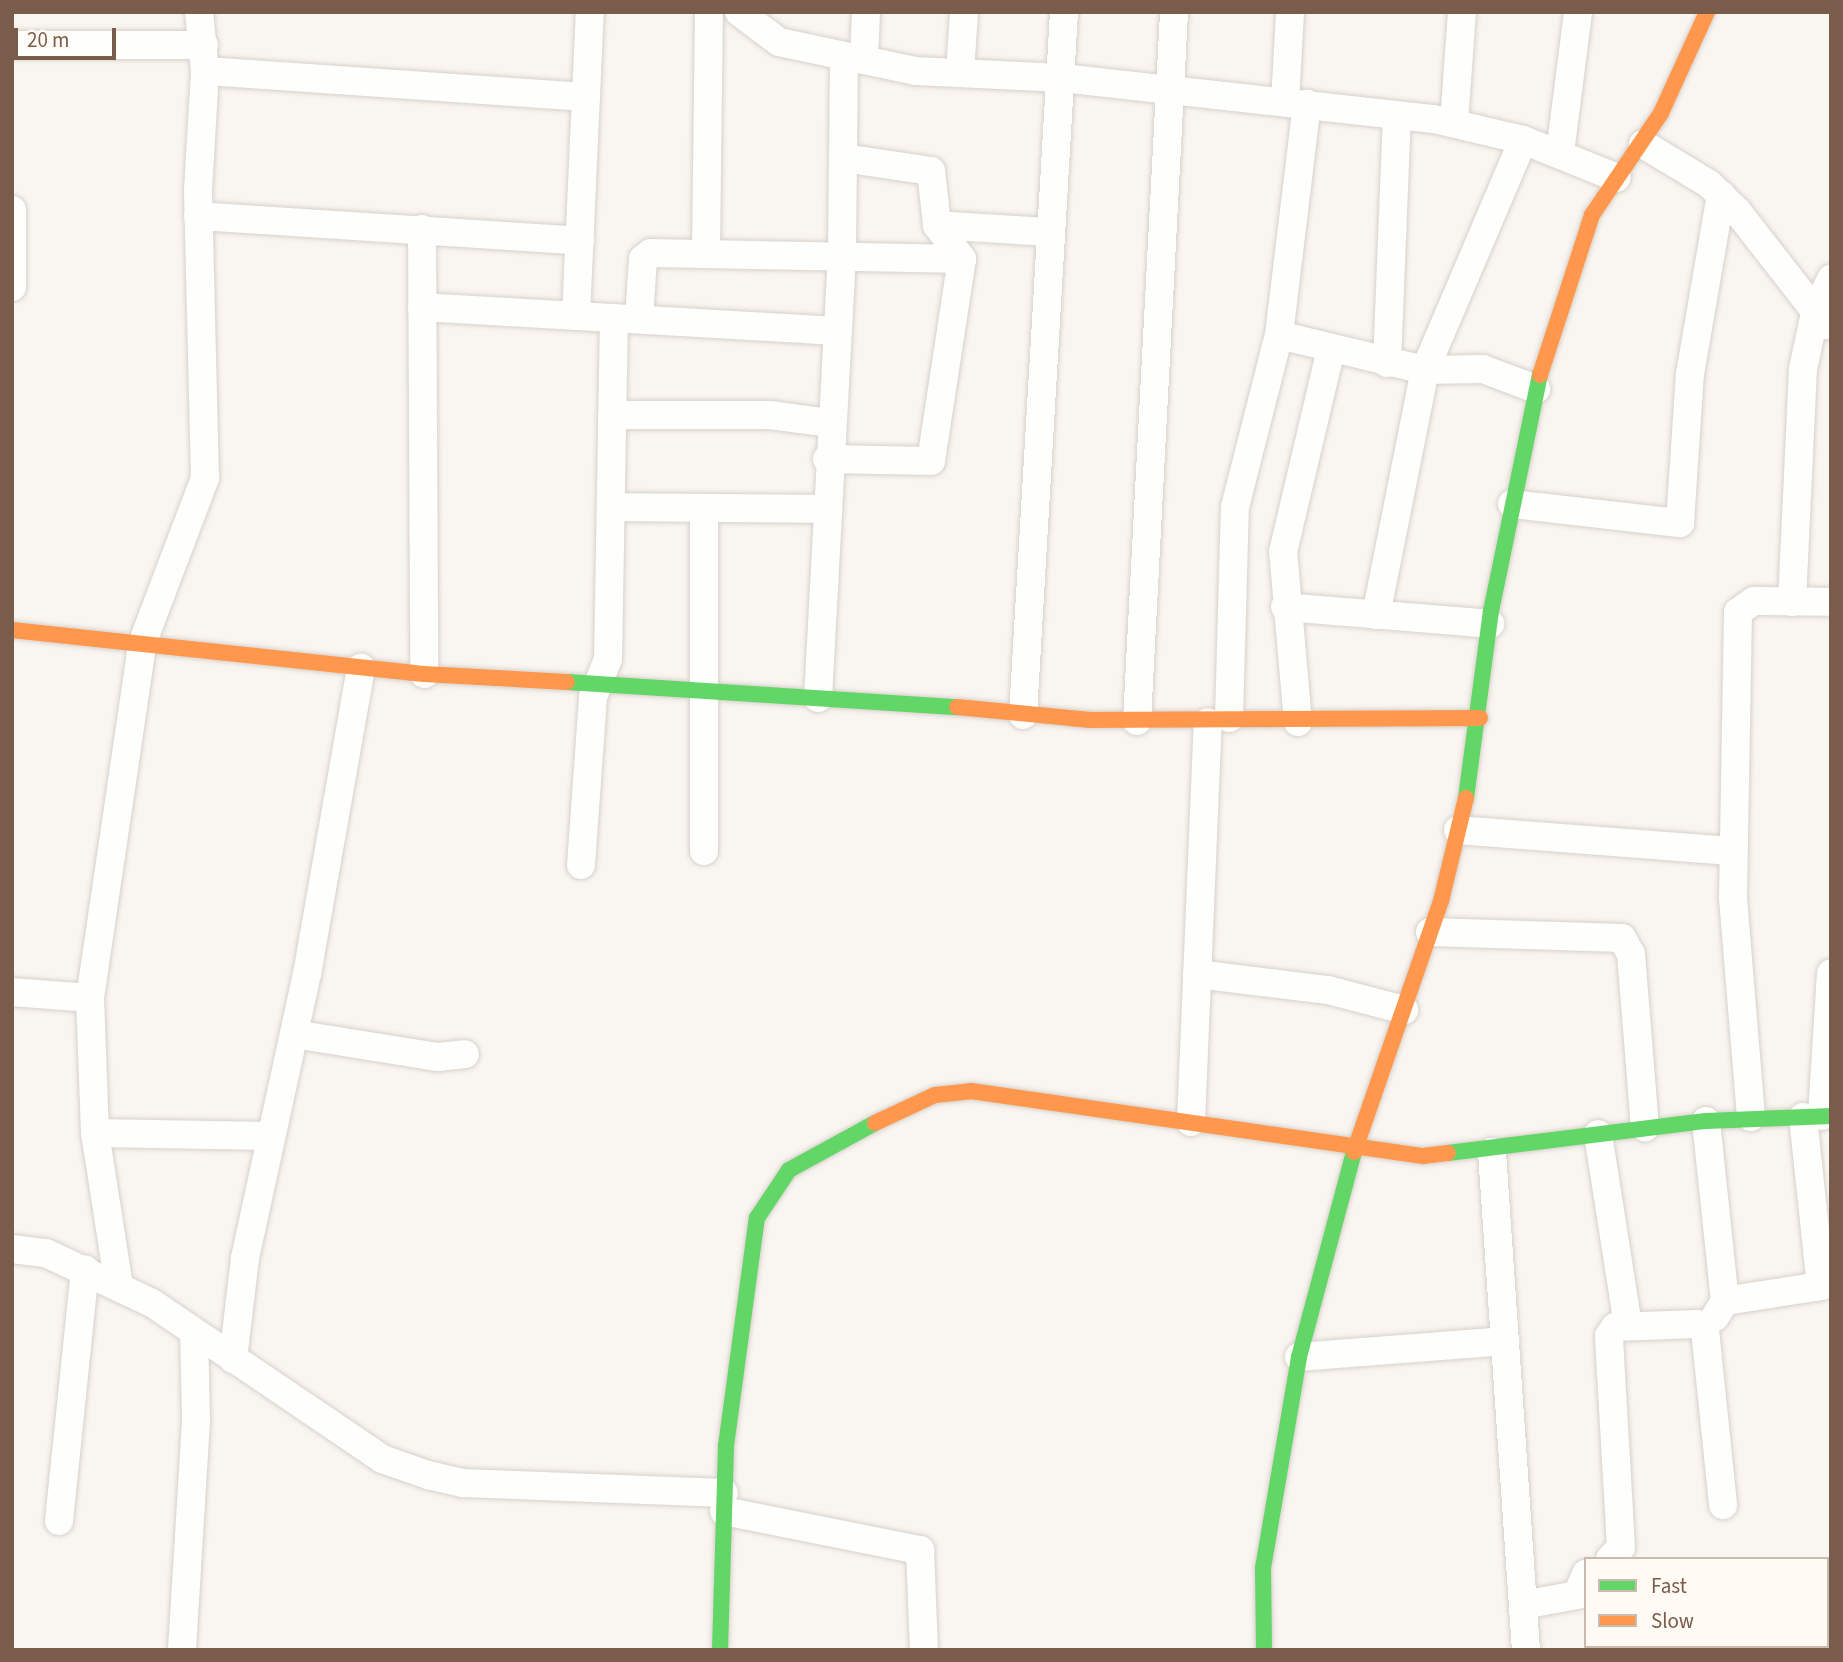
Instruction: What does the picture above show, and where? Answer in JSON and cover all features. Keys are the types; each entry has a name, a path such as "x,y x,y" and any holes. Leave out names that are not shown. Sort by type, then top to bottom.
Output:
{"street":[{"path":"119,1286 95,1133 90,998 142,644 205,478 198,216 205,58 199,12"},
{"path":"576,316 590,12"},
{"path":"706,251 709,12"},
{"path":"818,698 827,459 842,252 843,158 854,58 866,12"},
{"path":"960,73 964,12"},
{"path":"1023,715 1049,232 1062,78 1064,12"},
{"path":"1137,721 1174,12"},
{"path":"1191,1122 1197,974 1235,507 1279,335 1296,103 1290,12"},
{"path":"1454,123 1462,12"},
{"path":"1560,153 1578,12"},
{"path":"1264,1650 1263,1568 1299,1357 1357,1146 1430,932 1458,830 1480,718 1490,624 1536,389 1573,260 1617,178 1643,144 1707,12"},
{"path":"749,16 779,42 854,58 960,73 1062,78 1171,89 1454,123 1523,140 1617,178"},
{"path":"12,44 205,58 586,97"},
{"path":"1387,363 1397,116"},
{"path":"1376,615 1425,370 1523,140"},
{"path":"1643,144 1721,195 1788,272 1823,321"},
{"path":"827,459 931,461 962,259 937,225 931,171 843,158"},
{"path":"1512,504 1680,523 1690,374 1721,195"},
{"path":"12,210 12,287"},
{"path":"198,216 580,241"},
{"path":"937,225 1049,232"},
{"path":"422,229 424,674"},
{"path":"581,865 597,687 608,659 612,415 626,318 646,254 706,251 821,257 842,252 962,259"},
{"path":"1792,602 1796,434 1831,279"},
{"path":"422,307 836,331"},
{"path":"1279,335 1425,370 1483,369 1536,389"},
{"path":"1298,722 1284,607 1283,552 1331,349"},
{"path":"612,415 770,415 830,423"},
{"path":"611,507 825,509"},
{"path":"704,508 704,851"},
{"path":"1751,1117 1733,851 1738,612 1754,601 1831,602"},
{"path":"1284,607 1490,624"},
{"path":"12,630 424,674 705,694 818,698 1023,715 1137,721 1298,722 1480,718"},
{"path":"233,1359 245,1258 294,1034 360,668"},
{"path":"1458,830 1733,851"},
{"path":"1430,932 1622,938 1631,954 1645,1127"},
{"path":"1612,1557 1621,1547 1609,1336 1615,1327 1701,1326 1725,1301 1821,1286 1818,1116 1831,973"},
{"path":"1197,974 1328,990 1404,1010"},
{"path":"12,992 90,998"},
{"path":"294,1034 438,1057 465,1054"},
{"path":"720,1650 724,1502 757,1217 789,1170 935,1095 959,1092 1423,1156 1492,1152 1645,1127 1751,1117 1818,1116"},
{"path":"1706,1121 1725,1301"},
{"path":"95,1133 271,1136"},
{"path":"1598,1133 1628,1326"},
{"path":"1492,1152 1526,1650"},
{"path":"12,1248 46,1253 119,1286 194,1333 382,1460 428,1475 477,1483 724,1502 920,1550 925,1650"},
{"path":"59,1521 85,1269"},
{"path":"1701,1326 1723,1505"},
{"path":"182,1650 196,1419 194,1333"},
{"path":"1299,1357 1506,1341"},
{"path":"1523,1605 1577,1595 1584,1579"}],"traffic: fast":[{"path":"1466,798 1491,611 1540,375"},
{"path":"567,682 957,707"},
{"path":"1448,1153 1706,1121 1831,1116"},
{"path":"720,1650 726,1446 757,1218 789,1170 875,1123"},
{"path":"1264,1650 1263,1568 1299,1357 1354,1152"}],"traffic: slow":[{"path":"1540,375 1592,215 1661,113 1707,12"},
{"path":"12,630 424,674 567,682"},
{"path":"957,707 1090,720 1480,718"},
{"path":"1354,1152 1441,901 1466,798"},
{"path":"875,1123 935,1095 971,1091 1423,1156 1448,1153"}]}
